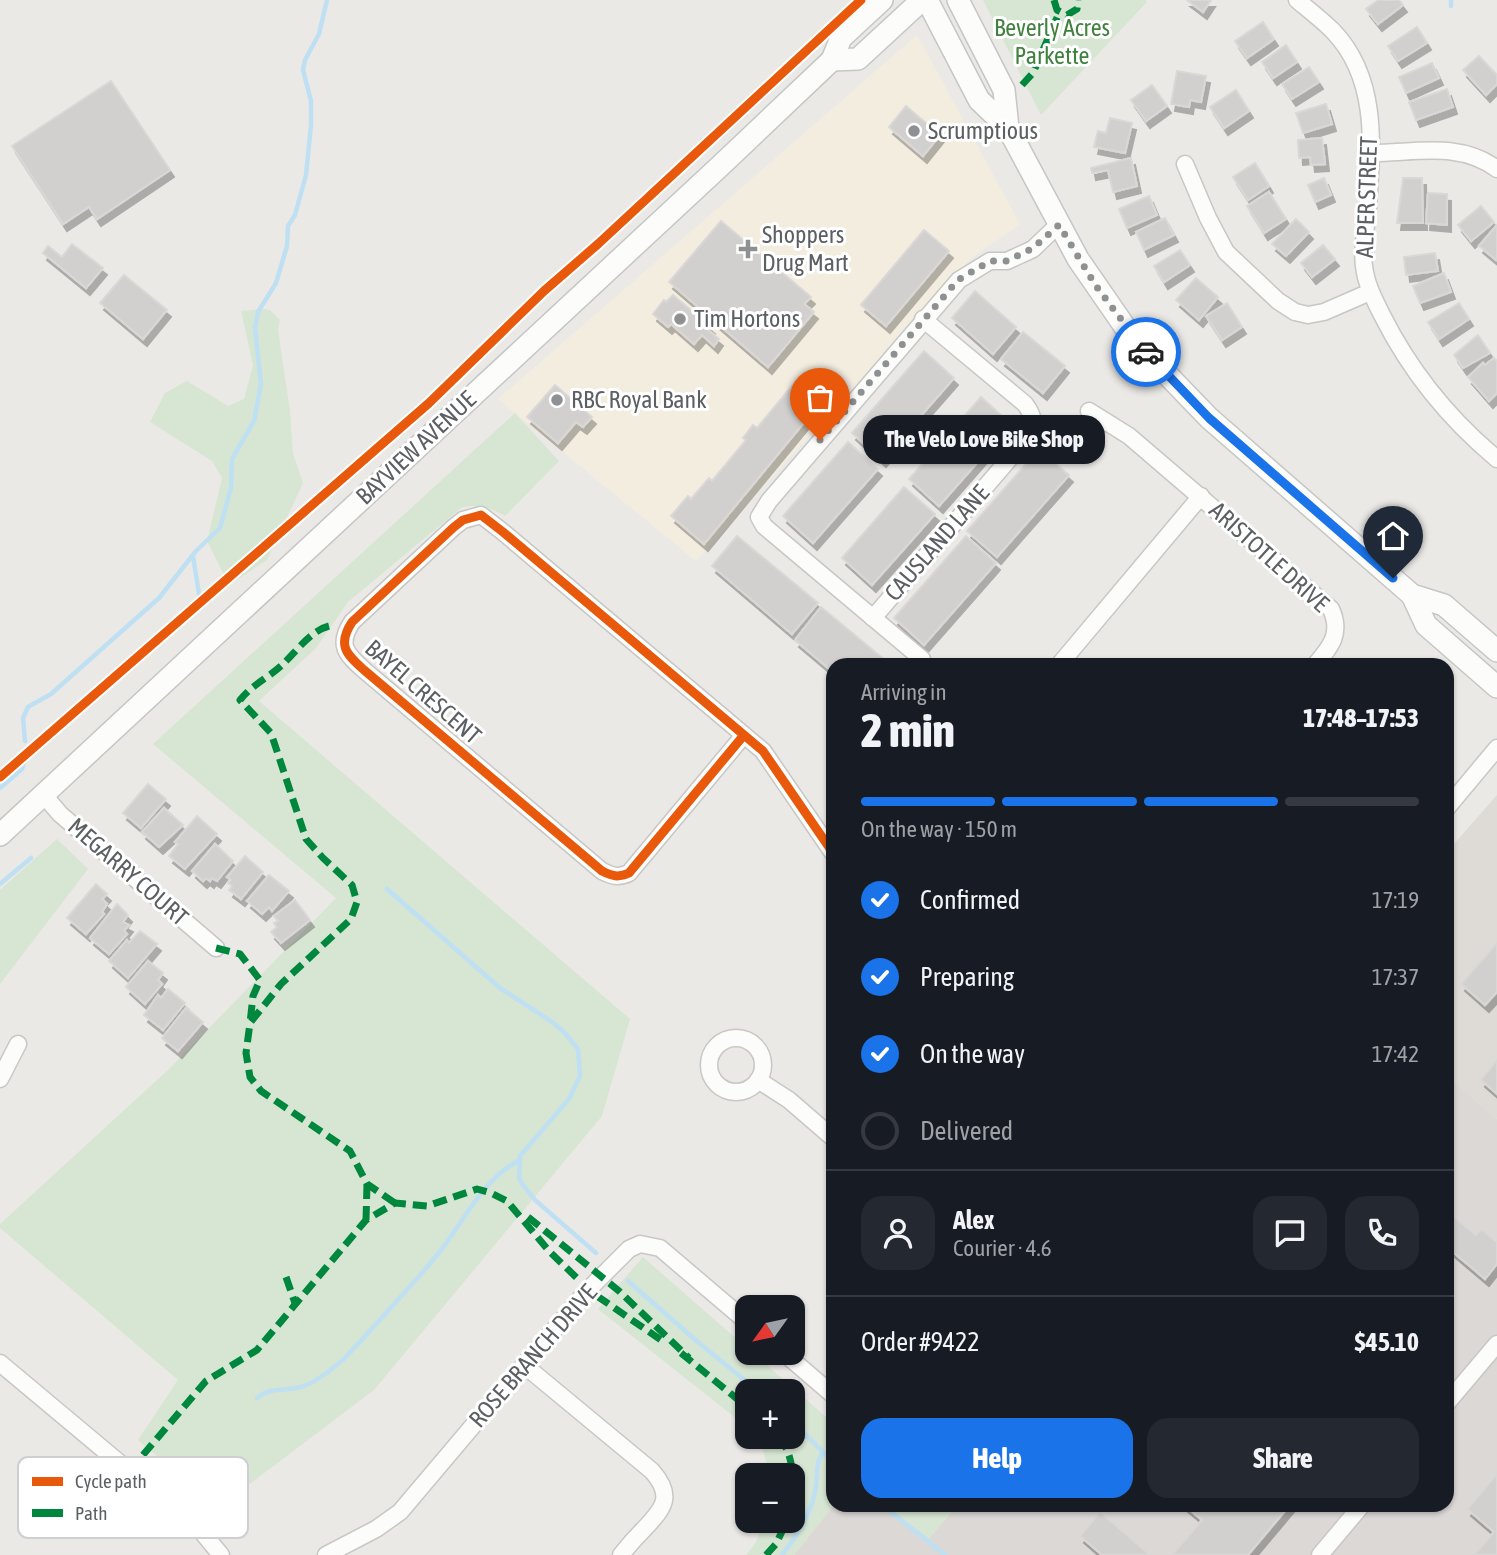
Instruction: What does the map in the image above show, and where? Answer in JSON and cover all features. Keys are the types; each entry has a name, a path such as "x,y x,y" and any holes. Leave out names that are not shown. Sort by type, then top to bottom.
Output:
{"main road":[{"name":"BAYVIEW AVENUE","path":"0,835 832,60 841,38 883,0"},
{"path":"832,60 858,59 922,0"},
{"path":"927,0 979,100 1008,128 1078,259 1125,327 1209,418 1412,595 1444,605 1497,651"},
{"path":"958,0 1004,90 1008,128"},
{"path":"1412,595 1426,625 1497,687"}],"street":[{"name":"ALPER STREET","path":"1297,0 1333,32 1356,65 1367,93 1372,153 1363,264 1370,292 1392,336 1431,394 1471,438 1497,459"},
{"path":"1372,153 1448,150 1483,158 1497,169"},
{"path":"1185,164 1226,252 1278,301 1295,312 1308,314 1324,312 1370,292"},
{"name":"CAUSLAND LANE","path":"921,658 770,532 760,517 769,501 958,280 990,261 1007,261 1033,248 1059,225"},
{"name":"CAUSLAND LANE","path":"873,618 1028,437 1033,427 1034,419 1024,404 923,319"},
{"path":"1089,411 1129,436 1201,496"},
{"name":"ARISTOTLE DRIVE","path":"1065,658 1201,496 1331,609 1335,619 1335,637 1321,658"},
{"name":"BAYEL CRESCENT","path":"481,515 744,735 629,873 612,876 602,871 350,658 344,647 344,634 352,622 454,527 463,520 481,515"},
{"path":"744,735 763,751 826,843"},
{"path":"1454,800 1497,748"},
{"name":"MEGARRY COURT","path":"43,794 60,814 216,948"},
{"path":"0,1079 18,1044"},
{"path":"758,1080 789,1100 826,1132"},
{"name":"ROSE BRANCH DRIVE","path":"326,1555 376,1529 400,1512 622,1254 640,1244 660,1248 735,1312"},
{"path":"1454,1395 1497,1344"},
{"path":"0,1363 112,1457"},
{"path":"524,1365 652,1471 661,1482 665,1492 664,1503 658,1515 621,1555"},
{"path":"798,1365 826,1389"},
{"path":"1320,1555 1356,1512"},
{"path":"207,1538 221,1555"}],"shaded area":[{"path":"917,35 1020,224 970,259 696,561 498,399"},
{"path":"1497,795 1497,1119 1454,1081 1454,844"},
{"path":"1454,1081 1497,1119 1497,1555 794,1555 828,1512 893,1512 929,1538 952,1512 1454,1512"}],"green space":[{"name":"Beverly Acres Parkette","path":"983,0 1145,0 1147,2 1041,115"},
{"path":"270,310 280,320 278,330 290,411 293,454 303,483 267,560 229,585 207,541 222,478 212,461 150,422 165,393 187,381 228,406 244,399 253,365 241,311"},
{"path":"515,413 559,461 505,516 484,507 462,507 348,602 316,648 259,701 630,1019 602,1116 374,1390 248,1485 248,1457 158,1457 138,1440 178,1380 0,1228 0,1224 169,1069 336,898 153,744"},
{"path":"57,839 88,869 0,984 0,890"},
{"path":"643,1257 735,1338 735,1365 767,1365 783,1379 735,1379 735,1417 598,1309"},
{"path":"805,1398 826,1417 826,1512 828,1512 794,1555 746,1555 759,1533 805,1533 805,1463 767,1463 762,1449 805,1449"},
{"path":"893,1512 952,1512 929,1538"}],"building":[{"path":"1187,0 1211,0 1203,12"},
{"path":"1378,0 1399,0 1403,5 1378,24 1366,9"},
{"path":"1263,22 1274,39 1247,58 1235,41"},
{"path":"1417,27 1427,43 1398,61 1388,46"},
{"path":"1286,45 1297,62 1273,78 1262,62"},
{"path":"1479,56 1497,75 1497,84 1486,95 1463,70"},
{"path":"1432,63 1439,78 1406,93 1399,77"},
{"path":"1309,67 1319,82 1292,99 1282,84"},
{"path":"1177,71 1206,76 1201,102 1190,100 1189,107 1171,104"},
{"path":"111,81 170,170 97,219 89,207 63,224 12,146"},
{"path":"1152,85 1167,106 1146,121 1131,100"},
{"path":"1447,89 1453,107 1416,120 1409,102"},
{"path":"1236,90 1249,111 1224,128 1210,107"},
{"path":"1326,104 1332,124 1303,133 1296,113"},
{"name":"Scrumptious","path":"906,106 940,135 923,156 889,127"},
{"path":"1110,118 1132,123 1125,153 1094,147 1098,131 1106,133"},
{"path":"1322,138 1325,164 1311,165 1310,157 1299,158 1298,140"},
{"path":"1131,158 1137,186 1113,192 1108,170 1092,173 1091,168"},
{"path":"1255,163 1269,186 1248,200 1233,177"},
{"path":"1324,178 1331,195 1315,202 1308,185"},
{"path":"1403,178 1422,178 1423,223 1397,223"},
{"path":"1269,192 1286,219 1264,233 1247,206"},
{"path":"1428,193 1447,194 1447,225 1426,223"},
{"path":"1149,196 1157,215 1127,228 1119,209"},
{"path":"1481,206 1494,222 1471,241 1458,225"},
{"path":"1165,218 1174,235 1144,250 1136,232"},
{"path":"1296,219 1309,232 1286,256 1272,244"},
{"path":"721,221 811,297 804,304 814,312 768,367 669,282"},
{"path":"1497,225 1497,258 1496,260 1479,246"},
{"path":"924,230 949,251 886,326 861,305"},
{"path":"72,244 103,268 86,288 43,253 48,246 62,257"},
{"path":"1323,245 1335,259 1312,277 1301,263"},
{"path":"1180,250 1190,265 1164,282 1154,266"},
{"path":"1435,253 1438,271 1406,275 1404,257"},
{"path":"1444,273 1451,292 1420,303 1413,286"},
{"path":"124,275 167,310 143,339 100,303"},
{"path":"1196,278 1218,297 1199,320 1176,300"},
{"path":"975,291 1016,327 993,354 952,318"},
{"name":"Tim Hortons","path":"673,295 711,327 708,330 719,339 714,346 702,335 694,344 671,324 668,327 653,314 664,300 666,302"},
{"path":"1227,303 1242,327 1222,340 1206,316"},
{"path":"1459,303 1469,319 1439,339 1428,322"},
{"path":"1023,332 1065,366 1043,393 1001,359"},
{"path":"1478,335 1490,353 1463,368 1454,355"},
{"path":"924,351 954,378 882,460 852,433"},
{"path":"1494,358 1497,361 1497,393 1489,401 1468,377 1483,363 1485,365"},
{"path":"796,381 821,402 704,544 671,516 688,496 691,499 709,478 712,481 746,440 743,438 753,425 757,428"},
{"name":"RBC Royal Bank","path":"555,385 592,417 583,427 576,422 558,443 527,417"},
{"path":"981,397 1011,424 939,506 909,479"},
{"path":"848,442 878,469 813,543 783,516"},
{"path":"1039,449 1069,475 997,557 967,531"},
{"path":"904,487 935,514 872,585 842,558"},
{"path":"737,536 818,603 792,634 712,566"},
{"path":"966,536 996,563 924,645 894,618"},
{"path":"821,607 883,658 826,658 826,666 795,640"},
{"path":"148,784 166,799 141,828 123,813"},
{"path":"164,808 183,825 159,847 142,832"},
{"path":"197,816 217,834 185,869 169,856 178,844 175,842"},
{"path":"215,844 233,861 217,881 206,878 203,881 192,871"},
{"path":"245,856 263,872 241,899 229,890 232,886 227,877"},
{"path":"269,875 289,891 272,911 269,907 262,914 247,901"},
{"path":"96,884 107,894 102,899 107,904 102,912 104,914 86,934 67,918"},
{"path":"295,900 310,920 281,943 271,932 277,927 274,923 278,921 274,916"},
{"path":"117,904 128,915 123,922 129,925 124,931 127,934 109,954 90,938"},
{"path":"140,931 157,944 128,978 109,961 127,940 129,943"},
{"path":"1497,943 1497,992 1485,1005 1461,984"},
{"path":"148,961 163,973 158,980 162,984 145,1004 126,987"},
{"path":"168,989 185,1003 163,1030 144,1015 158,995 161,998"},
{"path":"186,1008 203,1022 178,1051 162,1038"},
{"path":"1497,1060 1497,1094 1481,1080"},
{"path":"1454,1217 1476,1235 1481,1229 1497,1242 1497,1264 1485,1279 1454,1253"},
{"path":"1497,1474 1497,1555 1474,1555 1494,1532 1467,1509"},
{"path":"1100,1512 1150,1555 1102,1555 1080,1536"},
{"path":"1192,1512 1284,1512 1248,1555 1172,1555 1202,1520"}],"waterway":[{"path":"25,741 23,718 28,707 51,694 159,598 196,551 220,528 231,488 232,459 254,421 261,384 255,328 258,312 276,283 287,246 288,226 295,215 306,175 311,101 303,70 305,60 319,34 327,0"},
{"path":"1451,0 1451,6"},
{"path":"193,556 199,594"},
{"path":"0,788 22,769 26,756"},
{"path":"0,884 31,858"},
{"path":"387,889 500,988 564,1032 578,1049 580,1076 569,1099 520,1156 519,1178 535,1200 596,1253"},
{"path":"257,1398 272,1391 307,1385 345,1358 438,1254 483,1191 505,1169 518,1161"},
{"path":"628,1281 743,1379"},
{"path":"805,1434 826,1455"},
{"path":"782,1555 798,1533 813,1500 821,1450"},
{"path":"891,1512 945,1555"}],"marked path":[{"path":"1054,0 1057,10 1067,15 1077,9 1078,0"},
{"path":"1022,85 1033,73 1059,13"},
{"path":"329,626 309,637 282,665 240,700 271,733 306,839 352,885 357,902 351,919 281,984 250,1023 246,1053 250,1077 261,1091 350,1151 367,1184 395,1203"},
{"path":"216,948 240,954 260,980 253,996 250,1023"},
{"path":"366,1220 367,1184"},
{"path":"143,1455 206,1381 257,1350 366,1220 395,1203 427,1206 477,1189 491,1193 507,1201 549,1251 581,1282"},
{"path":"528,1217 619,1291 689,1358"},
{"path":"286,1277 296,1306"},
{"path":"597,1296 661,1340"},
{"path":"681,1353 735,1397"},
{"path":"786,1449 791,1463"},
{"path":"766,1555 781,1533"}],"cycle path":[{"path":"0,777 429,403 544,291 861,0"},
{"path":"744,735 629,873 622,876 612,875 602,871 364,670 348,654 345,637 352,622 454,527 463,520 481,515 503,532 763,751 826,843"}],"way so far":[{"path":"820,440 958,280 990,261 1007,261 1033,248 1059,225 1096,286 1146,352"}],"place":[{"name":"Scrumptious","path":"914,131"},
{"name":"Shoppers Drug Mart","path":"748,249"},
{"name":"Tim Hortons","path":"680,319"},
{"name":"RBC Royal Bank","path":"557,400"},
{"name":"The Velo Love Bike Shop","path":"820,440"}],"route":[{"path":"1146,352 1209,418 1393,578"}]}
